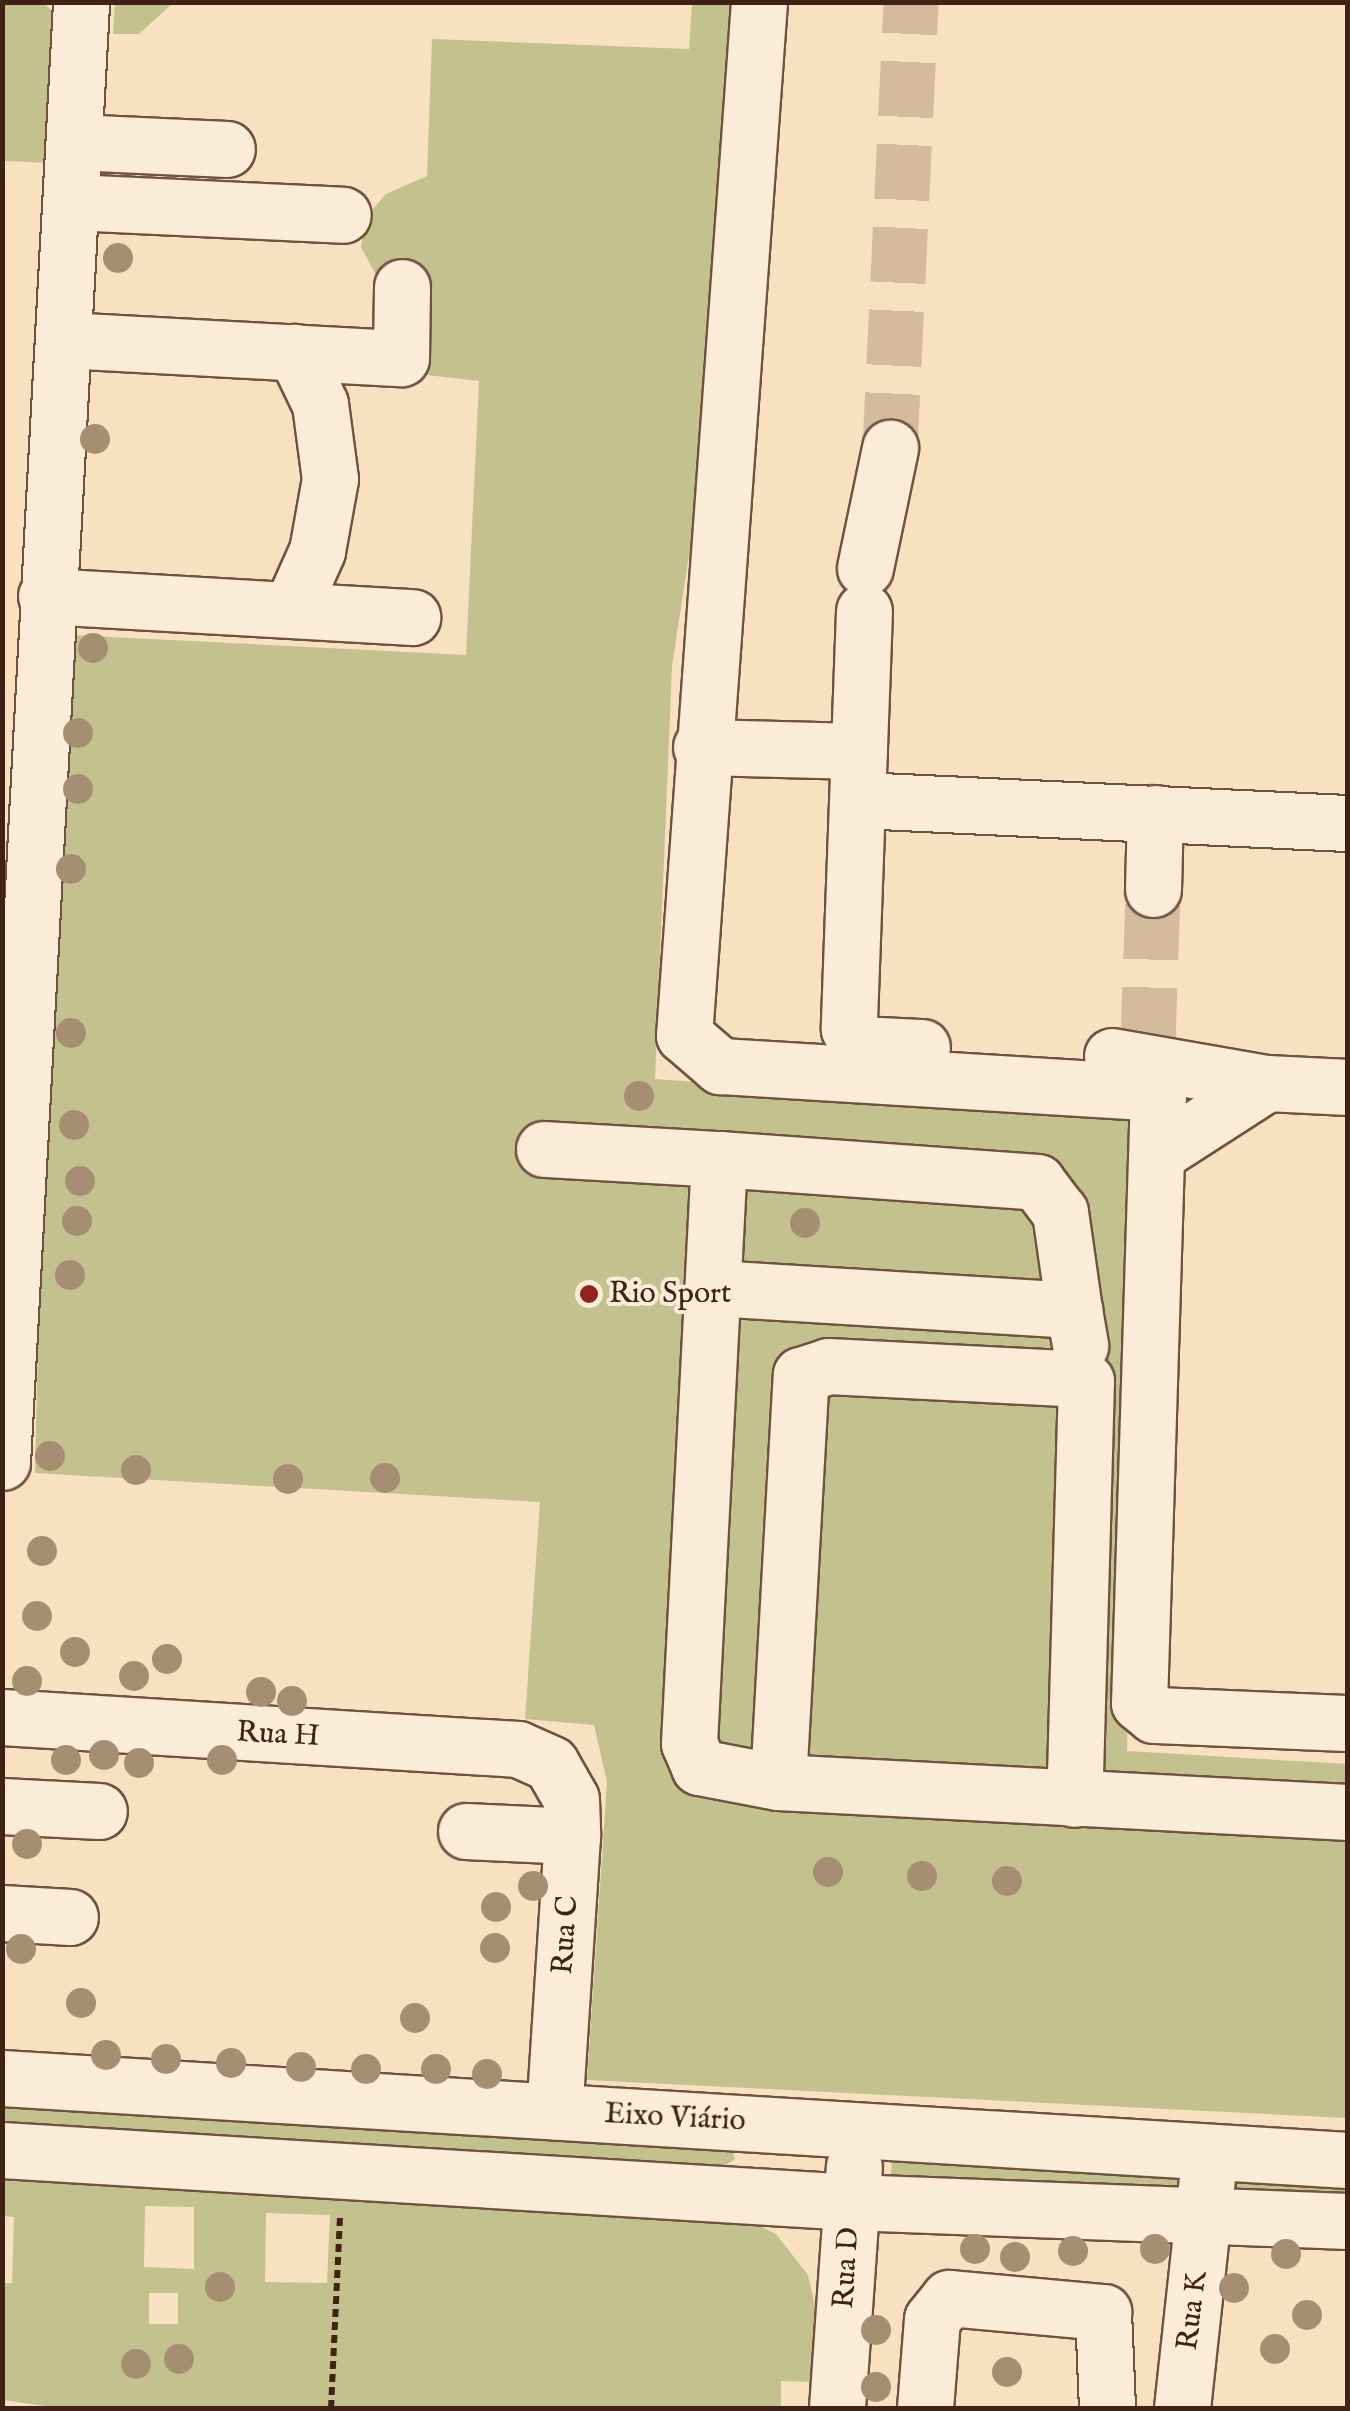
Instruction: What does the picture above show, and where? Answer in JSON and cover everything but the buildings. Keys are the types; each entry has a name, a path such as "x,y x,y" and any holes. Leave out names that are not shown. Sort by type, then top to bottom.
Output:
{"street":[{"path":"2,1462 27,1076 46,596 81,2"},
{"path":"758,2 682,1019 702,1060 1153,1088 1162,1100 1139,1703 1154,1715 1348,1723"},
{"path":"74,142 228,149"},
{"path":"72,202 342,215"},
{"path":"64,340 401,358 402,287"},
{"path":"290,609 317,551 330,478 320,404 294,352"},
{"path":"890,448 864,590 853,1040 1148,1050 1267,1083 1348,1087"},
{"path":"46,596 412,617"},
{"path":"701,746 859,775 1156,814 1348,823"},
{"path":"1153,890 1156,814"},
{"path":"1160,1152 1267,1083"},
{"path":"544,1149 1037,1182 1060,1212 1086,1381 1074,1798"},
{"path":"719,1159 689,1743 699,1766 719,1776 778,1782 1348,1812"},
{"path":"713,1288 1074,1310"},
{"path":"778,1782 801,1375 828,1366 1086,1381"},
{"name":"Rua H","path":"2,1716 518,1749 550,1764"},
{"name":"Rua C","path":"550,1764 571,1798 572,1836 554,2111"},
{"path":"2,1806 99,1812"},
{"path":"466,1830 572,1836"},
{"path":"2,1913 70,1917"},
{"name":"Eixo Viário","path":"2,2078 1348,2160"},
{"path":"758,2196 763,2123"},
{"name":"Rua D","path":"838,2408 856,2128"},
{"path":"2,2150 851,2202 1348,2222"},
{"name":"Rua K","path":"1182,2408 1209,2153"},
{"path":"925,2408 932,2319 949,2298 1104,2312 1107,2408"}],"path":[{"path":"331,2408 342,2170"}],"shaded area":[{"path":"115,2 173,3 139,34 113,34"},
{"path":"3,3 44,3 55,14 54,163 3,161"},
{"name":"Rio Sport","path":"692,3 734,3 706,555 689,555 672,666 655,1079 1142,1114 1127,1751 1347,1764 1347,2118 587,2080 607,1782 594,1725 525,1719 540,1502 35,1473 44,1078 71,635 466,655 479,381 427,375 429,282 376,275 361,247 366,217 386,194 427,176 432,39 689,49"},
{"path":"2,2105 731,2145 735,2159 723,2167 3,2129"},
{"path":"892,2157 1178,2169 1184,2191 891,2176"},
{"path":"2,2175 743,2218 776,2234 808,2275 816,2310 813,2382 781,2381 781,2408 59,2408 3,2400 3,2283 12,2283 14,2217 3,2216","holes":["145,2206 194,2207 194,2269 144,2267","266,2213 330,2215 327,2283 265,2282","149,2293 178,2293 178,2324 149,2324"]},
{"path":"1347,2178 1347,2202 1232,2193 1228,2180"}],"tunnel":[{"path":"890,448 911,2"},
{"path":"1148,1042 1153,889"}],"place":[{"name":"Rio Sport","path":"589,1294"}]}
